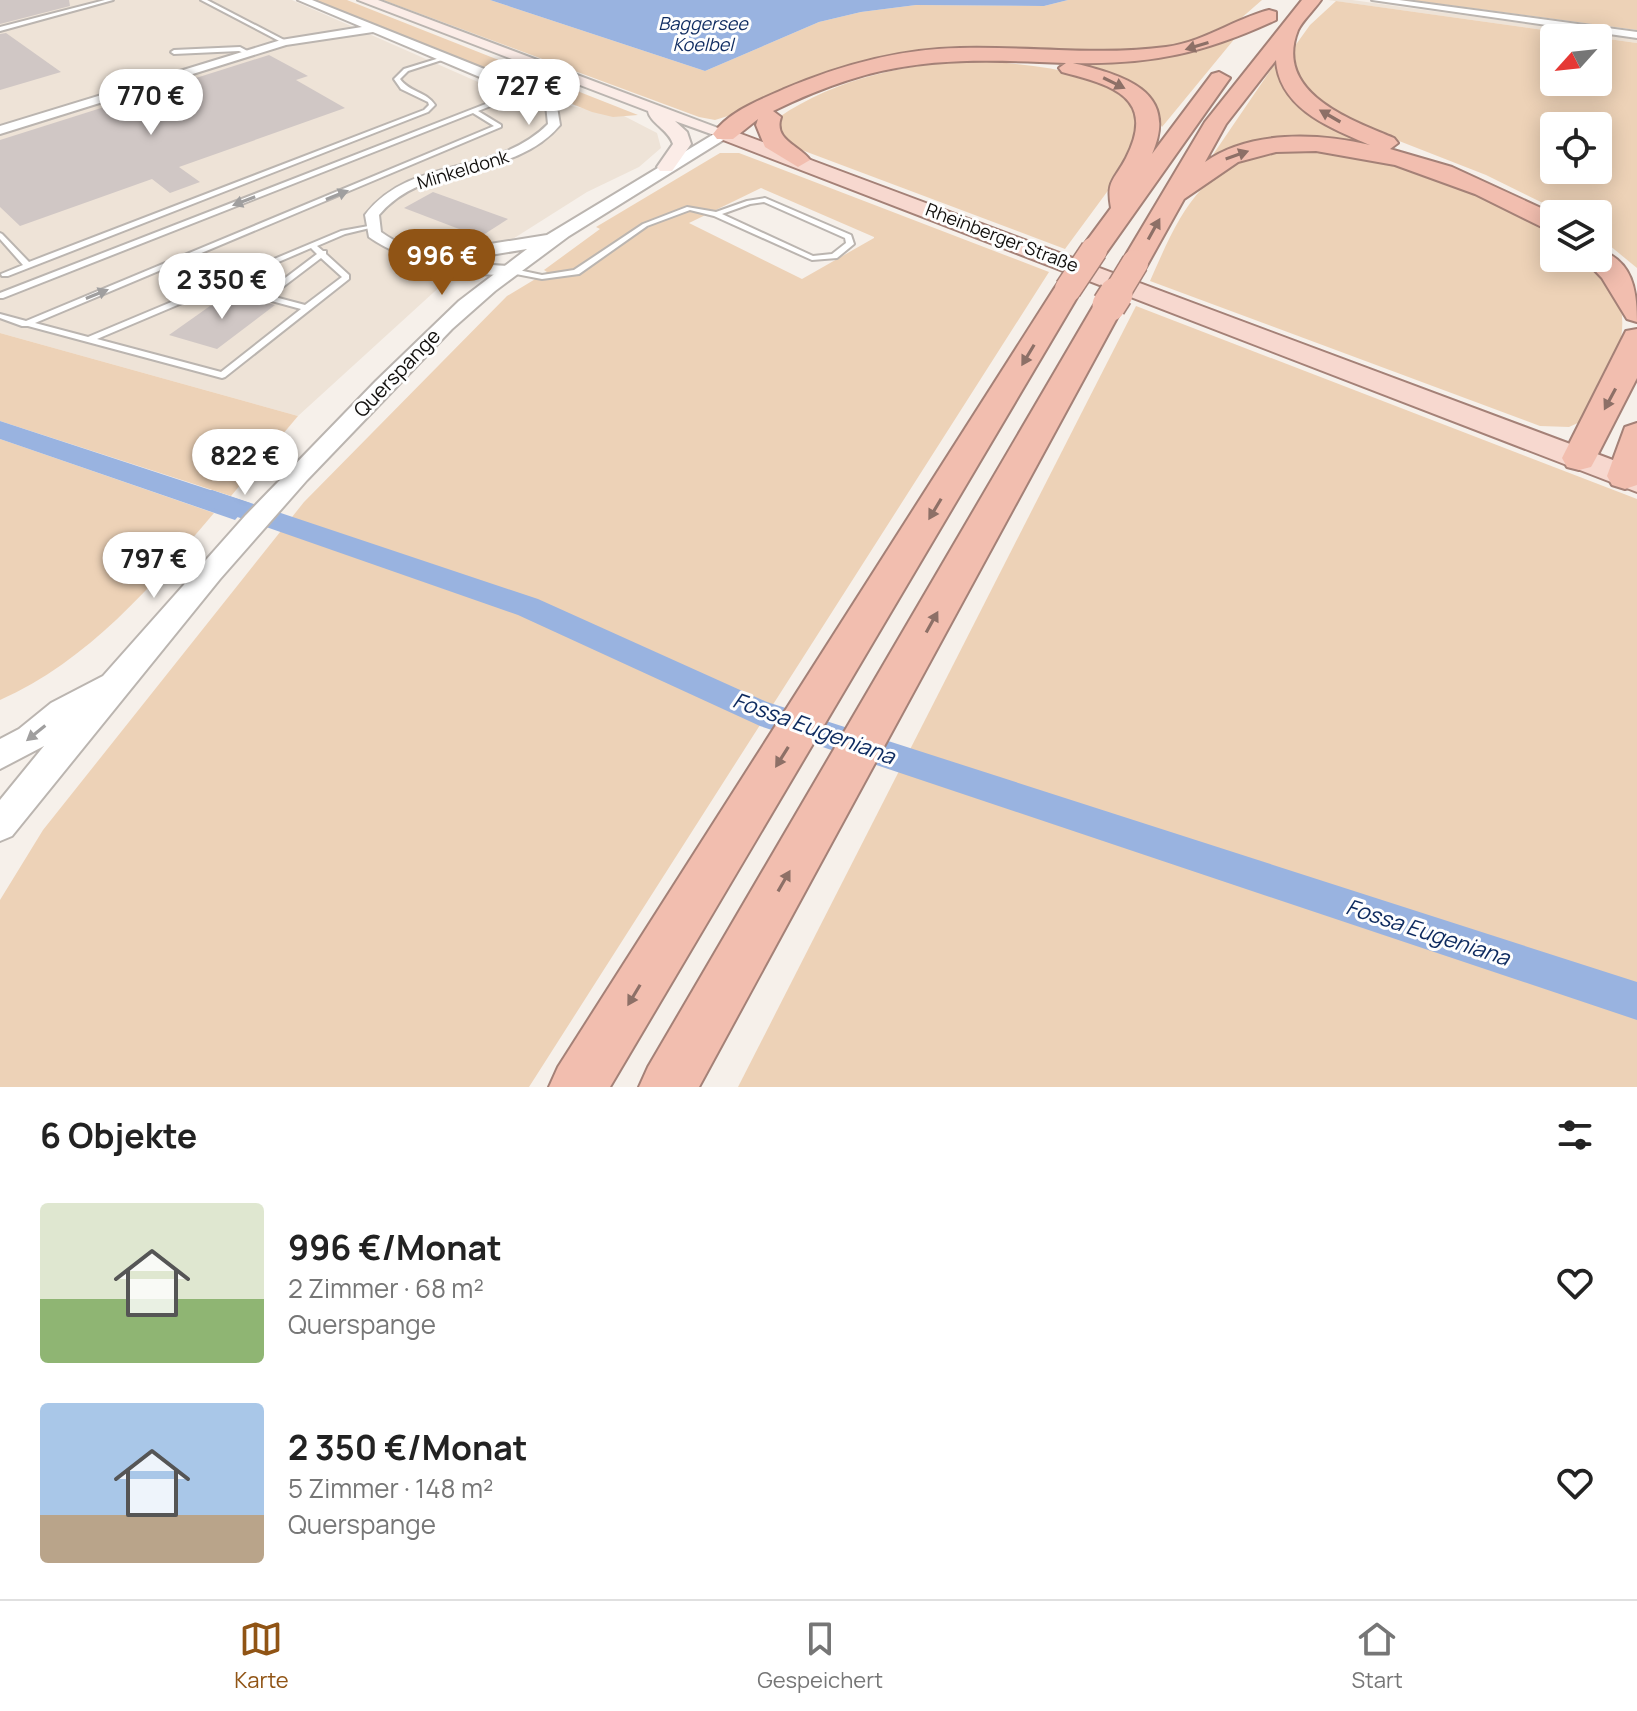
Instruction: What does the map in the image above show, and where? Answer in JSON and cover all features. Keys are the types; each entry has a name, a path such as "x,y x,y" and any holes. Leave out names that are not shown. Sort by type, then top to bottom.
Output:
{"highway":[{"path":"725,134 736,123 767,105 855,68 953,54 1115,57 1169,53 1221,38 1312,1"},
{"path":"578,1087 839,667 1068,289 1235,57 1281,14"},
{"path":"668,1087 1109,305 1281,14"},
{"path":"1281,14 1286,67 1292,84 1314,106 1368,135 1499,185 1540,207"},
{"path":"725,134 865,74 914,62 1001,59 1074,69 1124,88 1149,111 1152,129 1143,156 1120,186 1124,208"},
{"path":"770,117 768,134 798,160"},
{"path":"1173,195 1190,188 1218,162 1240,153 1316,146 1390,156 1427,166 1501,195 1540,217"},
{"path":"1612,257 1637,281"},
{"path":"1612,272 1637,313"},
{"path":"1579,458 1625,370 1637,338"},
{"path":"1631,478 1637,435"}],"main road":[{"name":"Rheinberger Straße","path":"365,0 798,160 1631,478"},
{"path":"645,105 678,132 682,144 666,167"}],"street":[{"name":"Minkeldonk","path":"303,0 527,90 552,103 555,112 554,125 539,141 516,154 391,194 376,208 372,226"},
{"path":"1377,0 1637,35"},
{"path":"0,130 285,42 372,29"},
{"name":"Querspange","path":"0,823 118,681 299,474 443,325 509,270 614,197 725,134"},
{"path":"372,226 382,241 401,249 482,270 509,270"},
{"path":"472,252 554,239"},
{"path":"401,249 472,252 496,257 509,270"},
{"path":"0,755 30,739 62,712 118,681"}],"lane":[{"path":"0,29 111,0"},
{"path":"203,0 285,42"},
{"path":"174,52 240,49 248,53"},
{"path":"5,274 426,111 432,105 430,101 403,88 397,79 406,70 445,58"},
{"path":"0,296 527,90"},
{"path":"25,324 499,126 473,111"},
{"path":"509,270 557,277 576,272 645,225 689,208 716,214 812,258 834,256 850,244 848,237 765,200 749,202 716,214"},
{"path":"90,339 343,232 372,226"},
{"path":"0,235 27,265"},
{"path":"0,316 222,375 346,277 312,245"},
{"path":"265,297 323,253"},
{"path":"219,284 307,308"}],"shaded area":[{"path":"0,0 292,0 503,93 624,116 657,133 661,148 639,167 587,192 445,282 298,416 0,333"},
{"path":"314,0 347,0 638,115 613,117 592,112"},
{"path":"383,0 490,0 705,71 819,22 861,12 916,5 1044,6 1068,0 1262,0 1231,27 1194,43 1146,52 938,51 715,120 699,117"},
{"path":"1328,0 1352,0 1540,26 1540,30"},
{"path":"1410,0 1637,0 1637,30 1612,27 1612,24 1592,24"},
{"path":"1336,1 1540,29 1540,96 1612,96 1612,40 1637,43 1637,268 1612,247 1612,200 1540,202 1486,175 1348,121 1311,94 1295,76 1292,50 1310,25"},
{"path":"1612,36 1637,39 1637,43 1612,40"},
{"path":"1236,37 1162,127 1154,112 1073,67 1040,61 1180,53"},
{"path":"995,62 1055,69 1092,80 1109,88 1140,114 1132,158 1065,249 783,143 778,118 802,103 854,81 939,64"},
{"path":"1274,65 1282,80 1367,139 1416,158 1327,144 1210,159"},
{"path":"1283,151 1355,154 1449,179 1540,226 1540,272 1600,272 1618,297 1622,330 1607,379 1580,422 1569,427 1540,426 1150,281 1172,233 1197,194 1213,178 1255,156"},
{"path":"720,153 739,153 1049,272 529,1087 0,1087 0,900 43,830 304,502 507,296 547,272 544,270 600,229 596,227","holes":["761,188 874,237 802,279 689,223"]},
{"path":"1136,306 1637,499 1637,1087 738,1087"},
{"path":"0,333 298,416 231,496 0,421"},
{"path":"0,439 214,513 143,594 90,643 32,684 0,700"}],"water":[{"name":"Baggersee Koelbel","path":"490,0 1068,0 1044,6 916,5 861,12 819,22 705,71"},
{"path":"0,421 250,503 235,520 0,439"}],"building":[{"path":"0,0 69,0 70,6 0,24"},
{"path":"6,33 61,72 0,90 0,34"},
{"path":"269,55 308,76 296,80 345,108 179,167 200,182 170,193 152,179 20,226 0,207 0,140"},
{"path":"433,192 508,219 480,237 404,208"},
{"path":"264,273 281,277 263,291 245,286"},
{"path":"234,294 275,305 217,349 169,335 210,306 219,305"}],"waterway":[{"name":"Fossa Eugeniana","path":"212,499 528,607 760,713 1637,1001"}]}
